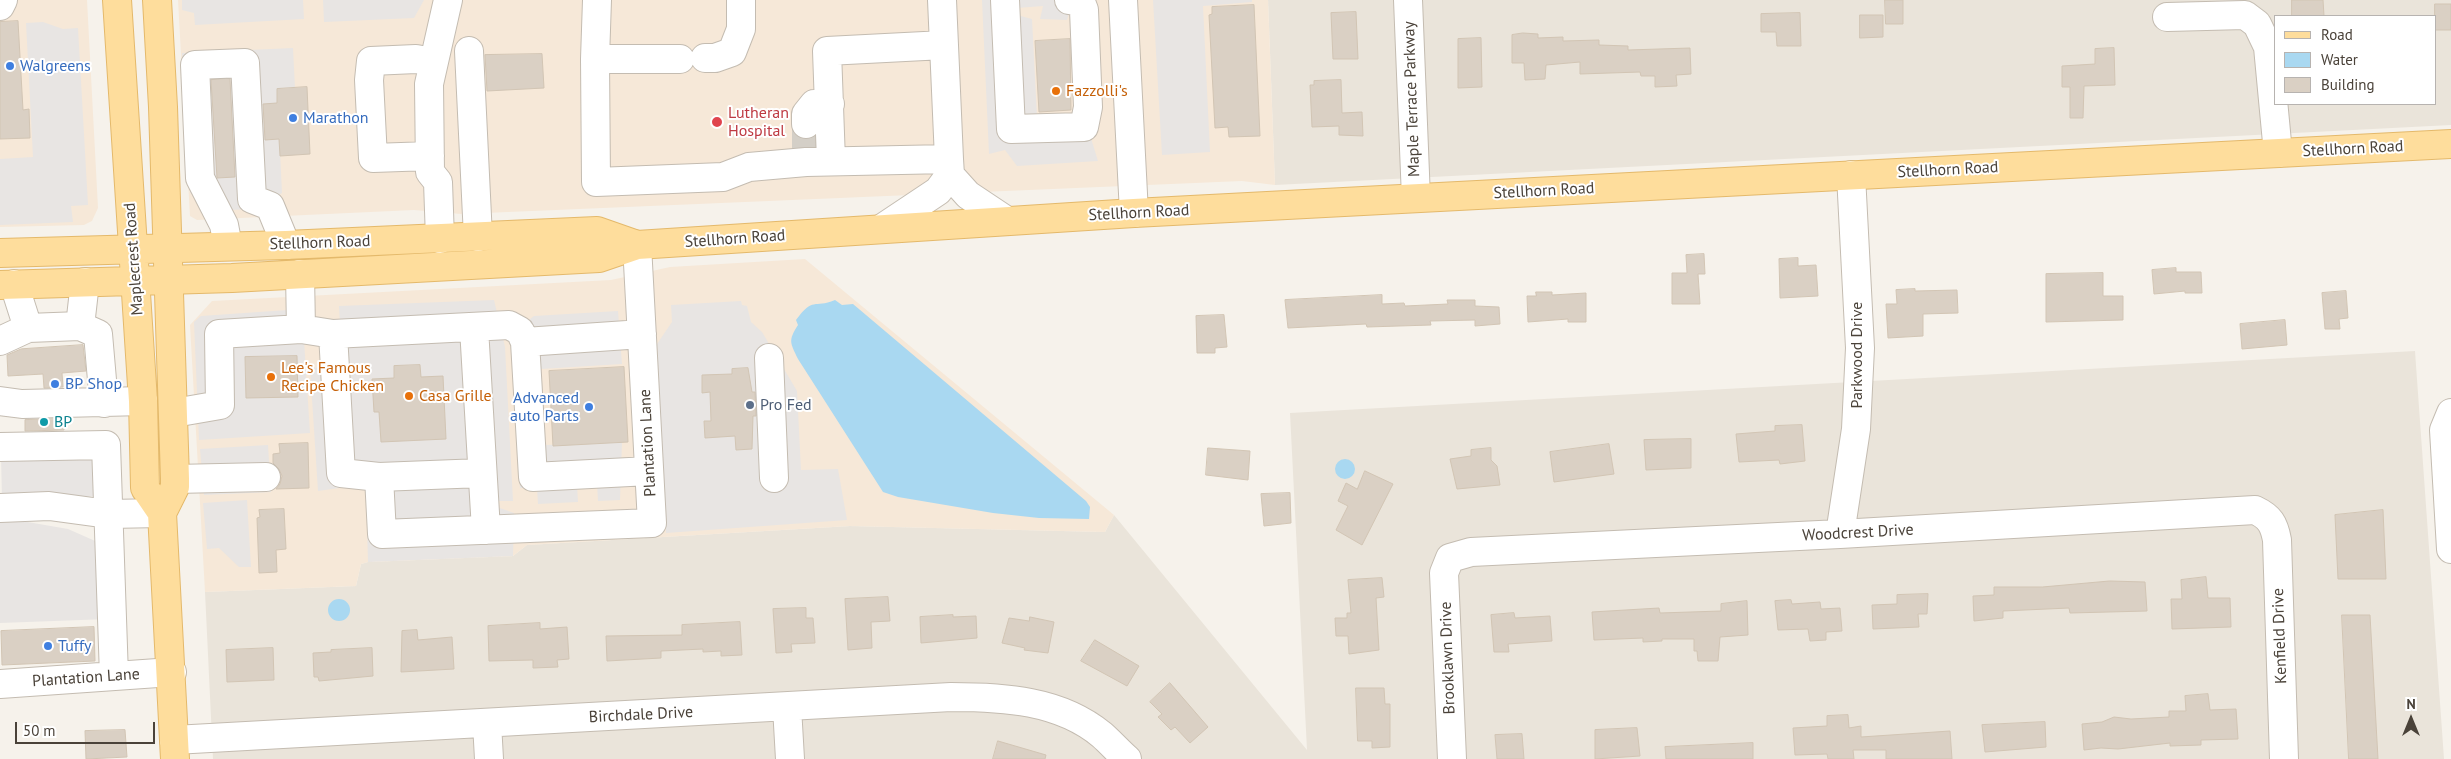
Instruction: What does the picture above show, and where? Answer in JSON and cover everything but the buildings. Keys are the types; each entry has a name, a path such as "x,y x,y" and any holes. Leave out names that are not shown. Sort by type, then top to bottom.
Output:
{"main road":[{"name":"Maplecrest Road","path":"117,0 143,401 145,488 162,513"},
{"name":"Maplecrest Road","path":"157,0 163,107 166,248 174,413 175,486 162,513 172,672 174,749"},
{"name":"Stellhorn Road","path":"7,284 300,274 599,258 637,245 1134,213 2451,144"},
{"name":"Stellhorn Road","path":"0,253 286,245 597,231 637,245"}],"street":[{"path":"0,6 3,0"},
{"path":"433,239 438,182 430,164 429,84 448,0"},
{"path":"597,0 595,59 596,182 723,177 749,167 812,149 949,167 968,195 1007,221"},
{"path":"595,59 715,58 732,52 741,30 741,0"},
{"path":"881,229 938,191 949,167 942,0"},
{"path":"1005,0 1011,129 1084,126 1088,107 1084,10 1081,2 1069,0"},
{"path":"1123,0 1134,213"},
{"name":"Maple Terrace Parkway","path":"1408,0 1416,198"},
{"path":"2167,17 2245,16 2257,24 2268,48 2278,153"},
{"path":"812,149 830,104 827,51 944,45"},
{"path":"469,51 478,237"},
{"path":"430,164 373,158 369,80 371,61 416,59 433,62"},
{"path":"228,246 224,224 200,178 196,65 245,63 252,199"},
{"path":"812,149 806,114 814,104 830,104"},
{"path":"163,107 198,107"},
{"name":"Parkwood Drive","path":"1840,534 1856,429 1860,348 1851,175"},
{"path":"165,179 200,178"},
{"path":"213,201 252,199 270,206 286,245"},
{"name":"Plantation Lane","path":"486,530 652,523 637,245"},
{"path":"300,274 301,329"},
{"path":"80,326 85,282"},
{"path":"7,284 28,328"},
{"path":"174,413 220,405 219,334 301,329 333,334 509,325 520,331 525,342 533,477 649,471"},
{"path":"0,341 28,328 80,326 98,334 104,403"},
{"path":"379,477 382,534 486,530 474,328"},
{"path":"333,334 341,474 379,477 482,473"},
{"path":"525,342 642,334"},
{"path":"769,358 774,478"},
{"path":"0,401 22,404 143,401"},
{"path":"2451,413 2444,430 2451,548"},
{"path":"0,447 106,446 114,676"},
{"path":"175,479 266,477"},
{"path":"0,508 49,506 108,514 162,513"},
{"name":"Woodcrest Drive","path":"1450,558 1471,552 1492,550 1840,534 2255,510 2267,516"},
{"name":"Kenfield Drive","path":"2267,516 2274,526 2277,540 2284,759"},
{"name":"Brooklawn Drive","path":"1450,558 1444,573 1452,759"},
{"name":"Plantation Lane","path":"0,684 172,672"},
{"name":"Birchdale Drive","path":"174,749 487,723 951,697 990,697 1032,703 1068,714 1101,734 1127,759"},
{"path":"787,707 790,759"},
{"path":"487,723 489,759"}],"shaded area":[{"path":"0,0 87,0 98,208 92,221 84,225 0,227"},
{"path":"178,0 1268,0 1275,185 1242,181 461,214 414,210 197,220 190,216"},
{"path":"182,0 303,0 304,19 195,25 194,13 182,10"},
{"path":"323,0 424,0 414,18 324,22"},
{"path":"982,0 1073,0 1067,20 1040,19 1043,6 1017,8 1017,15 1032,19 1037,117 1090,135 1098,161 1017,166 1005,150 989,154"},
{"path":"1153,0 1252,0 1252,2 1203,6 1210,152 1162,155"},
{"path":"1268,0 2451,0 2451,125 1275,185"},
{"path":"43,22 63,29 78,28 88,205 71,206 73,222 0,225 0,159 33,157 26,23"},
{"path":"293,48 295,88 277,89 282,193 255,209 203,211 190,192 182,53"},
{"path":"805,259 1114,515 1105,532 850,526 527,545 513,556 368,562 361,564 356,586 205,592 190,325 212,301 611,280 670,267"},
{"path":"494,300 505,347 513,501 496,501 497,507 514,513 513,556 368,562 366,492 360,485 318,491 310,368 328,367 340,324 339,306"},
{"path":"741,301 742,305 747,306 751,322 762,332 797,391 801,470 838,469 847,520 666,533 657,344 672,322 671,305"},
{"path":"302,309 310,433 199,440 194,322 201,316"},
{"path":"618,311 622,364 541,369 545,445 622,442 620,500 598,501 597,484 577,485 578,502 538,504 537,488 520,488 512,333 534,316"},
{"path":"2415,351 2444,759 213,759 205,592 356,586 361,564 368,562 513,556 527,545 850,526 1105,532 1114,515 1307,750 1290,413"},
{"path":"268,445 271,492 204,495 200,449"},
{"path":"98,453 99,496 2,499 1,456"},
{"path":"247,500 251,567 239,567 219,548 207,549 203,503"},
{"path":"16,520 68,529 102,544 108,619 0,623 0,521"}],"water":[{"path":"835,300 842,305 853,304 1086,501 1090,507 1089,519 1039,518 993,513 898,497 883,492 798,359 791,342 791,338 798,325 796,320 810,305"},
{"path":"1345,459 1352,462 1355,469 1352,476 1345,479 1338,476 1335,469 1338,462"},
{"path":"335,599 343,599 350,606 350,614 343,621 335,621 328,614 328,606"}],"tunnel":[{"path":"806,124 806,149"}],"place":[{"name":"Walgreens","path":"10,66"},
{"name":"Fazzolli's","path":"1056,91"},
{"name":"Marathon","path":"293,118"},
{"name":"Lutheran Hospital","path":"717,122"},
{"name":"Lee's Famous Recipe Chicken","path":"271,377"},
{"name":"BP Shop","path":"55,384"},
{"name":"Casa Grille","path":"409,396"},
{"name":"Pro Fed","path":"750,405"},
{"name":"Advanced auto Parts","path":"589,407"},
{"name":"BP","path":"44,422"},
{"name":"Tuffy","path":"48,646"}]}
